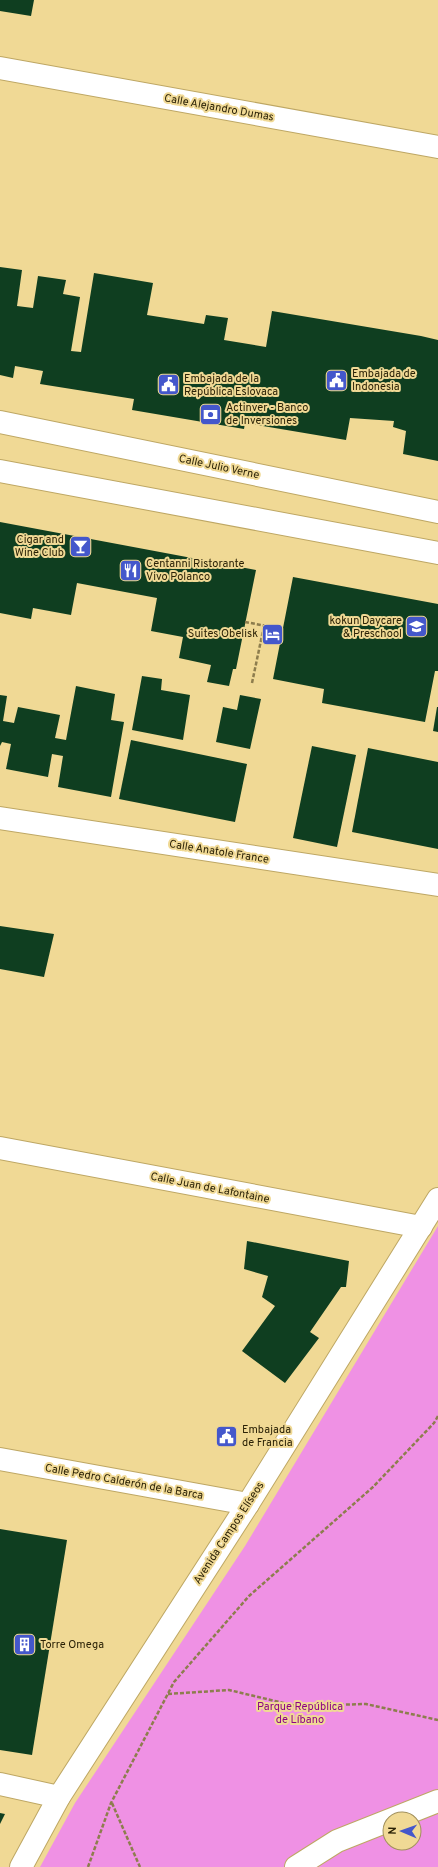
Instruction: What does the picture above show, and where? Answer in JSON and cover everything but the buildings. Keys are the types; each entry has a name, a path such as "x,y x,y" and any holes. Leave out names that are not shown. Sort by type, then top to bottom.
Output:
{"street":[{"name":"Calle Alejandro Dumas","path":"0,68 438,147"},
{"name":"Calle Julio Verne","path":"0,422 438,512"},
{"path":"0,471 438,553"},
{"name":"Calle Anatole France","path":"0,818 438,886"},
{"name":"Calle Juan de Lafontaine","path":"0,1148 421,1227"},
{"name":"Avenida Campos Elíseos","path":"21,1867 59,1797 248,1504 438,1199"},
{"name":"Calle Pedro Calderón de la Barca","path":"0,1459 248,1504"},
{"path":"0,1784 59,1797"},
{"path":"296,1867 337,1841 438,1801"}],"path":[{"path":"246,622 283,629"},
{"path":"252,683 264,626"},
{"path":"88,1867 111,1803 174,1682 249,1596 373,1487 434,1423 438,1416"},
{"path":"168,1694 229,1690 296,1706 366,1704 438,1720"},
{"path":"111,1803 140,1867"}],"green space":[{"name":"Parque República de Líbano","path":"438,1226 438,1867 40,1867 75,1803 245,1546"}],"place":[{"name":"Embajada de Indonesia","path":"336,380"},
{"name":"Embajada de la República Eslovaca","path":"168,385"},
{"name":"Actinver - Banco de Inversiones","path":"211,414"},
{"name":"Cigar and Wine Club","path":"80,546"},
{"name":"Centanni Ristorante Vivo Polanco","path":"130,570"},
{"name":"kokun Daycare & Preschool","path":"417,627"},
{"name":"Suites Obelisk","path":"273,634"},
{"name":"Embajada de Francia","path":"227,1436"},
{"name":"Torre Omega","path":"25,1645"}]}
